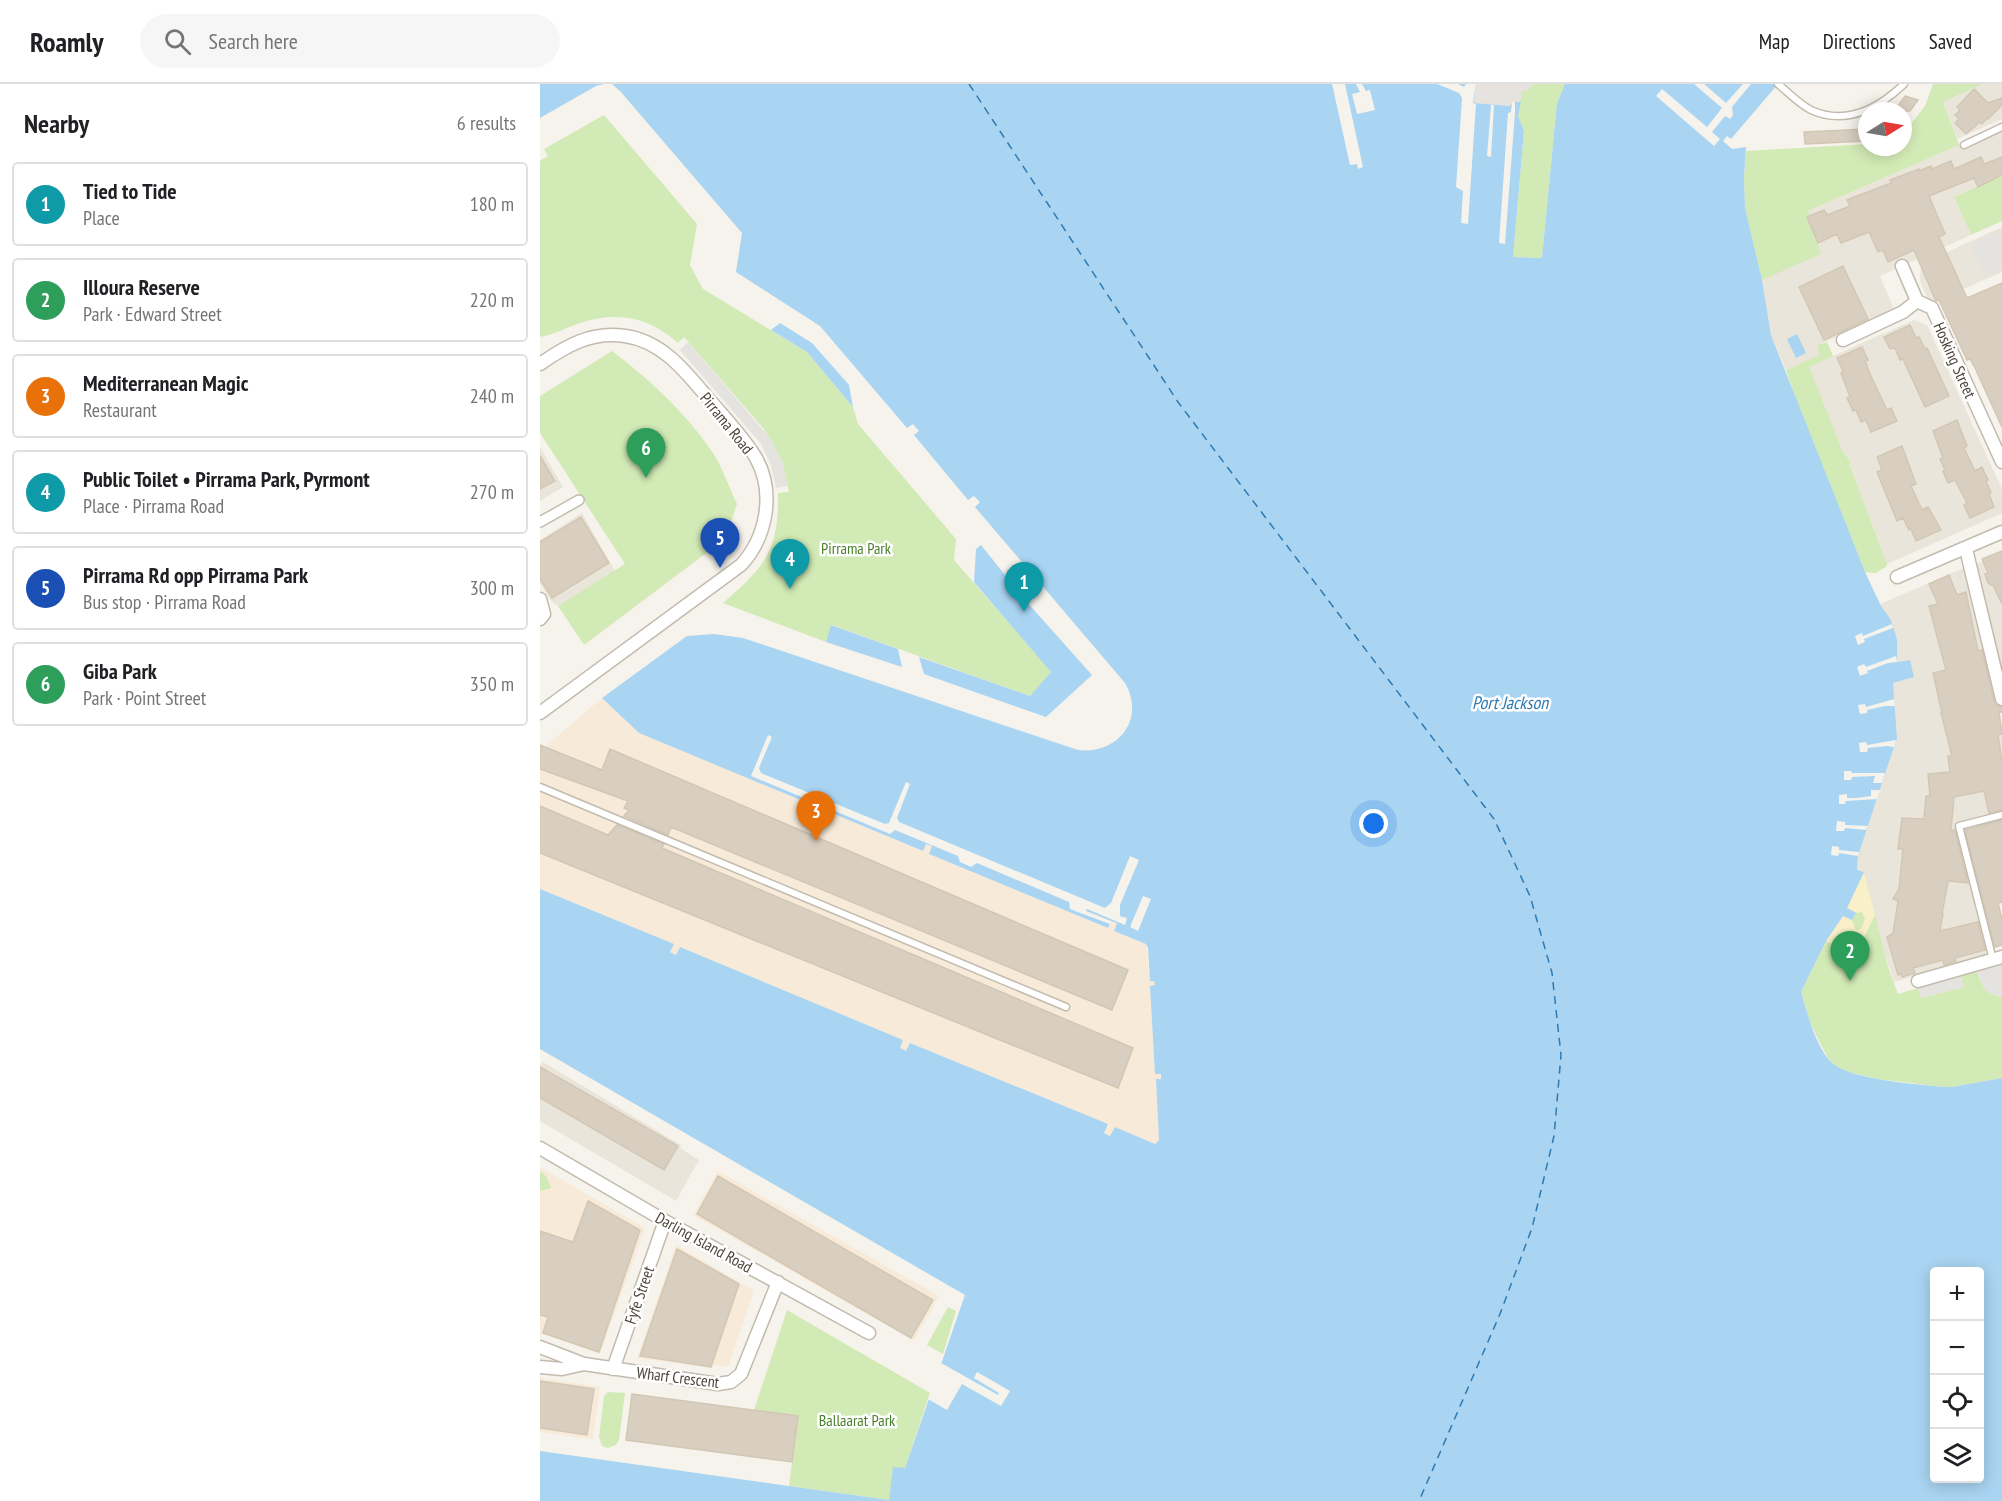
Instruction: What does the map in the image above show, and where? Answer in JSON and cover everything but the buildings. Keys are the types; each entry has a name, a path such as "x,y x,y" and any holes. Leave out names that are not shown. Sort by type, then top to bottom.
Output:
{"street":[{"name":"Hosking Street","path":"1902,266 1917,301 1932,308 2002,462"},
{"path":"1843,340 1903,312 1917,301"},
{"name":"Pirrama Road","path":"540,364 568,345 594,337 625,336 655,346 682,368 750,448 761,469 766,503 759,538 749,556 741,564 540,713"},
{"path":"540,522 579,500"},
{"path":"1897,577 2002,532"},
{"path":"1965,549 2002,699"},
{"path":"540,598 544,614 540,619"},
{"path":"1918,981 1997,958"},
{"name":"Darling Island Road","path":"540,1148 665,1221 869,1333"},
{"name":"Fyfe Street","path":"613,1369 665,1221"},
{"name":"Wharf Crescent","path":"540,1347 584,1364 718,1384 731,1382 741,1374 778,1282"},
{"name":"Wharf Crescent","path":"540,1367 562,1368 584,1364"}],"lane":[{"path":"1778,84 1809,109 1822,114 1838,116 1873,108 1888,99 1904,84"},
{"path":"1964,145 2002,127"},
{"path":"540,787 1066,1007"},
{"path":"1997,958 1959,826 2002,815"}],"shaded area":[{"path":"1476,84 1565,84 1557,103 1511,106 1473,103"},
{"path":"1983,84 2002,84 2002,119 1957,139 1943,102"},
{"path":"2002,132 2002,175 1954,197 1971,235 1880,276 1895,312 1818,345 1821,355 1786,370 1771,335 1762,280 1777,272 1808,211 1959,145 1961,149"},
{"path":"2002,227 2002,272 1930,304 1920,281 1921,264"},
{"path":"2002,231 2002,269 1985,277 1971,244"},
{"path":"1914,320 1927,325 2002,489 2002,513 1887,564 1849,463 1851,461 1842,450 1808,367"},
{"path":"688,342 770,438 782,461 788,486 776,488 771,465 761,444 680,350"},
{"path":"540,447 563,487 540,501"},
{"path":"582,513 616,573 558,606 550,600 540,583 540,540"},
{"path":"2002,552 2002,675 1976,564"},
{"path":"1964,568 2002,730 2002,810 1956,823 1987,956 1894,982 1857,870 1858,856 1897,738 1893,683 1914,677 1897,662 1897,639 1891,620 1880,604"},
{"path":"602,698 639,733 923,851 926,844 932,846 929,854 1108,928 1111,921 1117,923 1114,931 1146,944 1150,981 1155,980 1155,985 1150,986 1155,1073 1160,1073 1161,1079 1156,1080 1158,1142 1155,1144 1115,1127 1111,1136 1104,1133 1107,1124 911,1043 906,1051 899,1048 903,1040 680,947 676,955 670,952 673,944 540,889 540,751"},
{"path":"2002,964 2002,997 1985,990 1977,971"},
{"path":"1961,975 1964,987 1921,998 1918,988"},
{"path":"543,1062 681,1145 680,1148 699,1160 676,1201 540,1121 540,1067"},
{"path":"540,1167 645,1228 600,1354 540,1333"},
{"path":"718,1171 939,1296 914,1341 693,1215"},
{"path":"676,1245 754,1291 728,1367 713,1365 712,1368 637,1358"},
{"path":"540,1378 600,1387 593,1439 540,1432"}],"green space":[{"path":"1533,84 1565,84 1557,103 1542,258 1513,257 1524,131 1518,116 1522,91 1527,91"},
{"path":"1933,84 1983,84 1943,102 1959,145 1808,211 1821,254 1762,280 1745,208 1746,151 1858,145 1858,156 1912,156 1912,123 1925,106"},
{"name":"Pirrama Park","path":"604,115 697,224 690,265 703,289 807,352 853,407 858,424 956,539 954,560 1052,672 1030,696 832,625 826,642 723,603 749,579 767,556 776,529 778,493 789,492 782,461 763,428 684,337 678,343 656,327 644,322 608,317 580,323 540,337 540,161 548,156 544,149"},
{"path":"2002,175 2002,221 1971,235 1954,197"},
{"path":"1827,342 1833,356 1809,367 1842,450 1851,462 1849,463 1887,564 1876,573 1865,572 1800,412 1786,370 1820,355 1817,345"},
{"path":"612,351 652,384 701,436 715,456 737,504 725,539 584,645 558,606 625,564 540,433 540,396"},
{"path":"1864,872 1888,967 1898,994 1918,988 1921,998 1963,987 1961,975 1977,971 1985,989 2002,997 2002,1078 1943,1087 1878,1079 1840,1070 1829,1060 1810,1022 1801,992 1826,941 1843,916 1852,920 1855,913 1847,908"},
{"path":"540,1171 546,1176 551,1188 540,1191"},
{"path":"948,1307 956,1311 943,1354 927,1345"},
{"name":"Ballaarat Park","path":"787,1310 930,1393 905,1468 889,1500 789,1486 798,1416 754,1410"},
{"path":"608,1392 625,1393 619,1440 616,1445 608,1448 602,1446 599,1437 604,1396"}],"sand":[{"path":"1864,872 1875,915 1851,964 1842,960 1846,951 1826,941 1843,916 1852,920 1856,930 1861,929 1865,919 1862,912 1856,913 1847,908"}],"water":[{"path":"540,84 604,84 596,86 540,118"},
{"name":"Port Jackson","path":"612,84 1476,84 1474,103 1510,106 1512,102 1521,102 1518,116 1524,131 1513,257 1542,258 1557,103 1565,84 1778,84 1731,139 1727,136 1723,141 1732,149 1746,147 1745,208 1762,280 1771,335 1865,572 1880,604 1891,620 1897,639 1897,662 1910,660 1914,677 1893,683 1897,738 1858,856 1857,870 1864,872 1847,908 1856,913 1852,920 1843,916 1826,941 1801,992 1819,1045 1829,1060 1838,1067 1866,1077 1943,1087 2002,1078 2002,1501 540,1501 540,1451 889,1500 893,1467 905,1468 965,1295 540,1049 540,889 674,944 670,952 676,955 680,947 903,1040 900,1048 906,1051 910,1043 1108,1124 1104,1133 1110,1136 1115,1127 1155,1144 1159,1140 1156,1079 1161,1079 1161,1074 1155,1074 1150,986 1155,985 1154,981 1150,981 1146,944 1114,931 1117,923 1111,921 1108,928 929,854 932,846 926,844 923,851 639,733 602,698 687,636 714,634 743,638 1078,750 1105,747 1124,732 1130,721 1131,696 1125,683 975,507 980,502 974,496 968,500 914,435 919,431 913,424 907,428 820,326 736,272 742,233"},
{"path":"780,323 812,343 849,385 853,407 807,352 771,330"},
{"path":"1797,334 1806,353 1796,358 1787,339"},
{"path":"981,545 1025,600 1092,675 1046,717 924,674 919,657 1030,696 1051,672 974,582 976,549"},
{"path":"831,625 898,649 902,667 826,642"}],"pier":[{"path":"1332,84 1345,84 1363,167 1358,169 1357,164 1350,165"},
{"path":"1356,84 1362,84 1366,91 1370,90 1375,110 1357,114 1352,94 1360,92"},
{"path":"1437,84 1458,84 1464,87 1466,84 1476,84 1473,103 1476,104 1468,224 1461,223 1463,191 1456,187 1462,98 1459,93"},
{"path":"1694,84 1704,84 1726,103 1743,84 1751,84 1732,107 1733,115 1730,119 1725,116 1712,132 1720,139 1714,146 1656,96 1662,89 1707,127 1722,108"},
{"path":"1512,102 1515,102 1515,113 1505,244 1499,243 1508,113 1511,112"},
{"path":"1491,105 1494,105 1491,157 1487,156"},
{"path":"1892,624 1893,628 1864,639 1865,642 1858,645 1855,636 1862,633 1863,636"},
{"path":"1896,656 1897,662 1888,663 1860,676 1857,667 1864,664 1866,667"},
{"path":"1894,699 1895,706 1867,710 1867,713 1860,714 1858,705 1865,704 1866,707"},
{"path":"768,735 772,737 759,768 761,773 885,824 889,823 906,782 910,784 897,818 899,822 1105,908 1111,903 1130,856 1139,860 1120,905 1120,916 1127,918 1125,925 1087,909 1086,911 1111,921 1110,924 1070,909 1069,902 977,863 971,867 960,862 958,856 895,830 890,834 751,776"},
{"path":"1896,740 1894,747 1868,748 1867,752 1860,752 1859,743 1866,742 1867,745"},
{"path":"1844,771 1885,773 1882,783 1873,783 1875,776 1852,777 1851,780 1844,780"},
{"path":"1871,790 1880,790 1877,799 1846,801 1845,804 1839,804 1839,795 1847,794 1847,798 1871,796"},
{"path":"1837,821 1845,822 1845,825 1868,826 1866,830 1845,828 1844,831 1836,831"},
{"path":"1832,846 1839,847 1839,850 1859,852 1858,856 1839,853 1838,856 1831,855"},
{"path":"1143,896 1151,899 1138,931 1130,927"},
{"path":"941,1363 998,1395 999,1393 974,1378 977,1372 1010,1391 1001,1406 962,1384 947,1410 928,1399"}],"ferry route":[{"path":"969,84 1178,402 1494,819 1530,896 1552,973 1561,1055 1554,1136 1532,1228 1500,1314 1419,1501"}],"place":[{"name":"Giba Park","path":"646,478"},
{"name":"Pirrama Rd opp Pirrama Park","path":"720,568"},
{"name":"Public Toilet • Pirrama Park, Pyrmont","path":"790,589"},
{"name":"Tied to Tide","path":"1024,612"},
{"name":"Mediterranean Magic","path":"816,841"},
{"name":"Illoura Reserve","path":"1850,981"}]}
